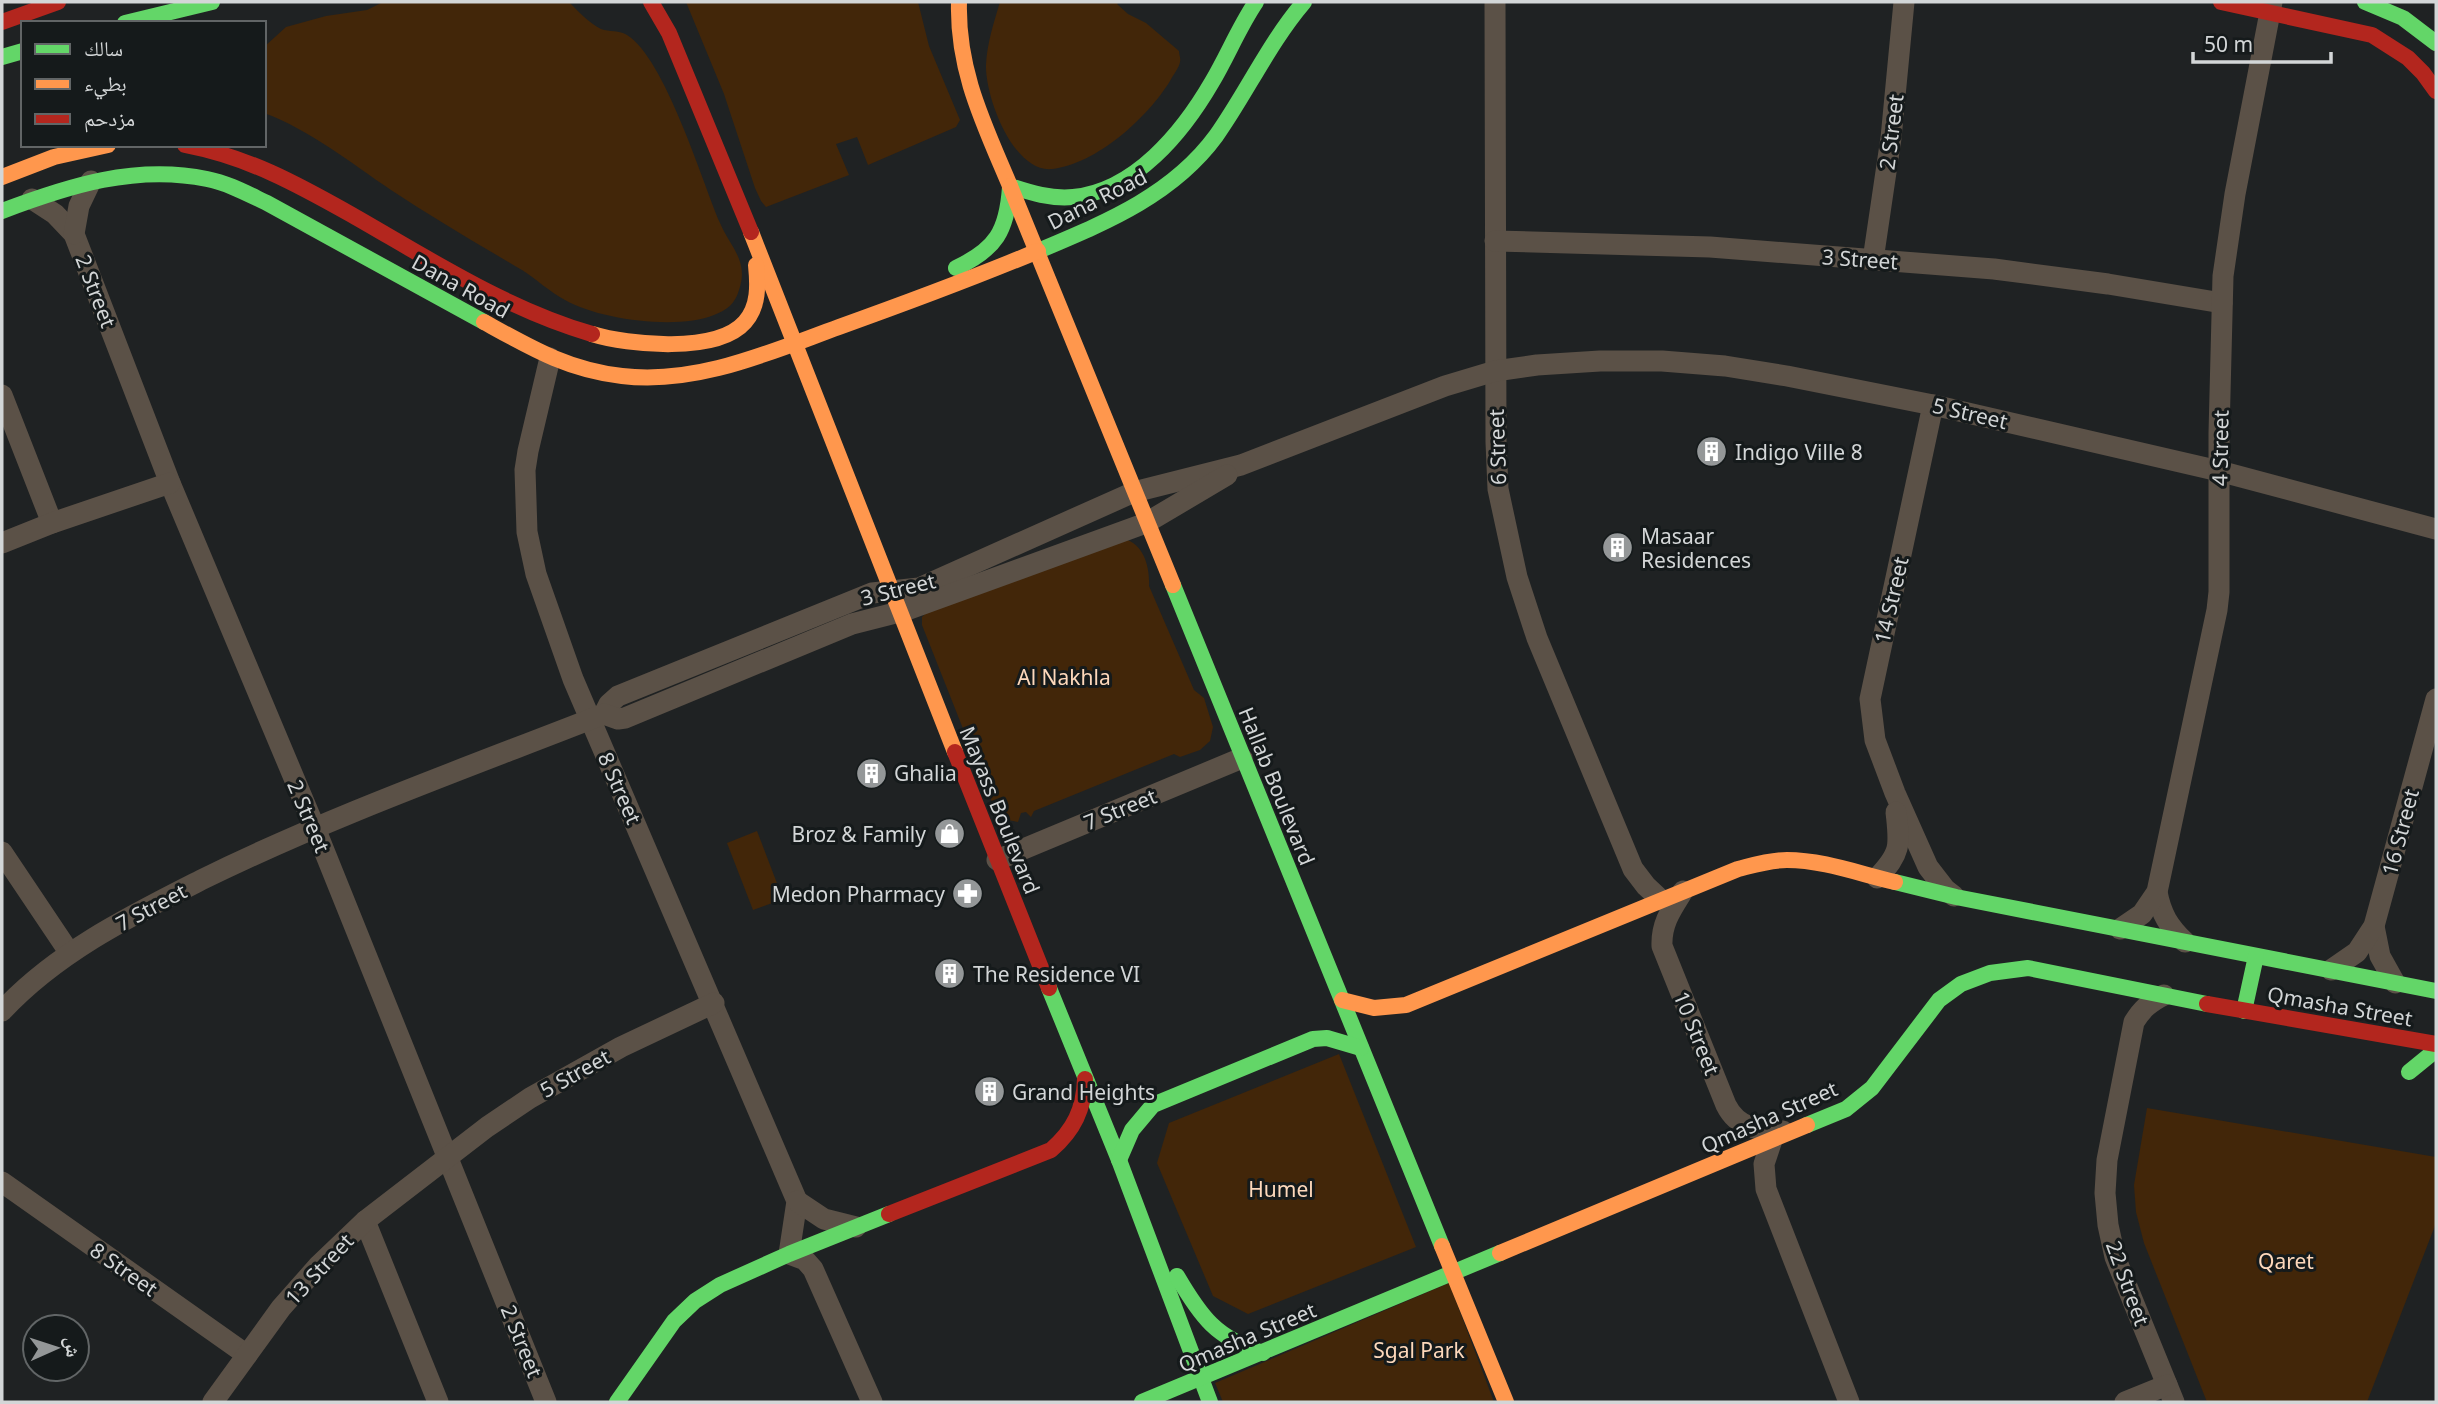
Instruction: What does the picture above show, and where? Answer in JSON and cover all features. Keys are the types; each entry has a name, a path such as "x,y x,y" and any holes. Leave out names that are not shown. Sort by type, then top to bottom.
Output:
{"main road":[{"path":"2,22 58,2"},
{"path":"133,21 212,2"},
{"path":"651,2 669,33 751,232"},
{"name":"Hallab Boulevard","path":"959,2 958,35 965,74 1506,1402"},
{"name":"Dana Road","path":"907,302 924,284 973,261 995,242 1008,215 1010,186 1040,197 1072,198 1103,191 1130,175 1169,139 1193,110 1256,2"},
{"name":"Dana Road","path":"2,211 91,181 137,175 208,179 268,203 550,358 572,366 619,376 666,377 713,369 794,343 1037,252 1139,206 1179,177 1197,160 1228,121 1261,59 1287,21 1304,2"},
{"path":"2221,2 2271,7 2384,40 2411,59 2436,91"},
{"path":"2365,2 2394,13 2436,43"},
{"path":"2,57 21,52"},
{"path":"2,177 48,158 89,147"},
{"name":"Dana Road","path":"197,147 255,163 287,178 508,303 573,331 613,340 655,344 697,342 717,339 737,330 751,314 759,294 751,232"},
{"name":"Mayass Boulevard","path":"751,232 997,860 1119,1160 1210,1402"},
{"name":"Qmasha Street","path":"1342,1000 1363,1008 1392,1009 1738,869 1784,860 1808,861 1956,897 2436,991"},
{"path":"2244,1011 2256,956"},
{"name":"Qmasha Street","path":"1142,1402 1846,1109 1885,1076 1925,1015 1940,998 1959,984 1992,971 2028,968 2244,1011 2436,1044"},
{"path":"1119,1160 1131,1128 1153,1105 1313,1039 1328,1038 1361,1048"},
{"path":"2410,1073 2436,1050"},
{"path":"616,1402 674,1321 695,1301 720,1286 789,1254 1051,1150 1067,1136 1079,1119 1085,1099 1085,1078"},
{"path":"1149,1240 1173,1268 1190,1301 1204,1320 1221,1335 1241,1346 1263,1353"}],"street":[{"name":"6 Street","path":"1495,2 1495,371 1498,489 1517,577 1537,638 1633,869 1661,900"},
{"name":"2 Street","path":"1873,260 1891,138 1905,3"},
{"name":"4 Street","path":"2120,929 2142,914 2157,892 2217,610 2220,570 2222,303 2229,235 2271,7"},
{"name":"2 Street","path":"74,234 79,206 91,181"},
{"name":"2 Street","path":"32,199 55,214 74,234 170,483 315,828 548,1401"},
{"name":"3 Street","path":"1495,241 1710,247 2019,272 2222,303"},
{"name":"8 Street","path":"550,358 528,451 525,490 527,532 542,595 597,717 797,1201"},
{"name":"5 Street","path":"1495,371 1600,361 1675,362 1725,366 1787,376 1933,405 2219,471 2436,529"},
{"name":"3 Street","path":"315,828 597,717 618,696 862,596 919,588 1134,492 1241,465 1422,394 1495,371"},
{"path":"2,395 52,523"},
{"name":"14 Street","path":"1933,405 1870,699 1875,740 1895,793 1928,867 1945,889 1956,897"},
{"name":"3 Street","path":"597,717 625,718 852,624 900,613 1146,523 1199,494 1241,465"},
{"path":"2,543 170,483"},
{"name":"16 Street","path":"2331,970 2357,952 2374,926 2436,699"},
{"name":"7 Street","path":"997,860 1242,758"},
{"name":"14 Street","path":"1877,878 1889,866 1899,848 1895,793"},
{"name":"7 Street","path":"2,1010 69,953 129,917 315,828"},
{"path":"2,852 69,953"},
{"path":"1618,918 1629,894 1633,869"},
{"name":"10 Street","path":"1683,891 1664,922 1662,946 1726,1105 1743,1125 1760,1130 1792,1132"},
{"path":"2157,892 2165,920 2185,942"},
{"name":"16 Street","path":"2374,926 2380,956 2395,983"},
{"name":"22 Street","path":"2103,982 2115,992 2123,1005 2130,1035"},
{"name":"22 Street","path":"2164,995 2141,1010 2130,1035 2107,1160 2105,1193 2108,1225 2119,1267 2171,1394"},
{"name":"5 Street","path":"447,1158 530,1098 575,1071 714,1003"},
{"path":"1772,1140 1764,1164 1766,1189 1849,1402"},
{"name":"13 Street","path":"213,1402 281,1308 319,1265 365,1221 447,1158"},
{"path":"1723,1161 1747,1171 1766,1189"},
{"name":"8 Street","path":"2,1182 247,1355"},
{"path":"856,1227 824,1219 797,1201 789,1254 805,1260 813,1269 872,1402"},
{"path":"365,1221 438,1402"},
{"path":"2125,1402 2171,1394"}],"green space":[{"path":"383,2 569,2 584,17 604,30 627,35 641,48 668,93 720,223 737,255 742,280 733,303 714,315 680,322 639,321 580,307 559,297 522,270 407,200 314,138 266,114 266,45 286,27 326,16 367,10"},
{"path":"686,2 918,2 929,46 960,120 956,127 868,165 857,137 836,144 849,175 766,207 755,188 724,94"},
{"path":"1000,2 1119,2 1117,4 1128,14 1146,23 1179,51 1179,64 1149,109 1120,137 1069,165 1052,169 1038,167 1025,159 1014,146 996,113 990,95 986,65"},
{"name":"Al Nakhla","path":"1125,539 1141,551 1148,571 1149,586 1194,690 1204,698 1213,727 1210,741 1200,750 1180,757 1174,754 1034,811 1031,817 1026,812 1021,813 1018,822 1003,819 994,807 922,625 922,617 928,611"},
{"path":"757,831 783,899 753,910 727,843"},
{"name":"Humel","path":"1339,1054 1416,1247 1248,1314 1213,1296 1157,1163 1169,1123"},
{"name":"Qaret","path":"2147,1108 2436,1157 2436,1223 2367,1402 2207,1402 2144,1243 2136,1212 2134,1185"},
{"name":"Sgal Park","path":"1449,1283 1494,1402 1223,1402 1215,1383"}],"traffic: fast":[{"path":"133,21 212,2"},
{"path":"1010,186 1049,196 1073,197 1117,184 1137,171 1172,139 1187,120 1212,82 1256,2"},
{"path":"1038,251 1112,218 1158,191 1179,175 1216,136 1280,34 1304,2"},
{"path":"2365,2 2403,18 2436,43"},
{"path":"2,57 21,52"},
{"path":"2,211 77,186 128,176 181,175 207,179 267,203 484,322"},
{"path":"956,268 981,254 997,237 1006,216 1010,187"},
{"path":"1173,585 1442,1246"},
{"path":"1895,882 1956,897 2436,991"},
{"path":"2244,1011 2256,956"},
{"path":"1807,1125 1846,1109 1872,1088 1939,1000 1961,984 1990,973 2028,968 2207,1004"},
{"path":"1049,988 1119,1160 1210,1402"},
{"path":"1119,1160 1132,1130 1153,1105 1313,1039 1327,1038 1361,1048"},
{"path":"2409,1072 2436,1050"},
{"path":"617,1402 674,1321 695,1301 720,1285 789,1254 889,1214"},
{"path":"1142,1402 1500,1253"},
{"path":"1177,1276 1202,1314 1221,1333 1263,1353"}],"traffic: slow":[{"path":"959,2 962,51 967,74 982,119 1010,186"},
{"path":"2,177 54,157 99,147"},
{"path":"1010,186 1173,585"},
{"path":"751,232 955,752"},
{"path":"484,322 534,349 584,369 622,376 678,376 760,356 1038,251"},
{"path":"592,334 627,341 672,344 694,343 732,332 745,322 753,309 757,288 756,265"},
{"path":"1342,1000 1374,1008 1406,1005 1738,869 1762,863 1787,860 1814,862 1895,882"},
{"path":"1500,1253 1807,1125"},
{"path":"1442,1246 1506,1402"}],"traffic: jam":[{"path":"2,22 58,2"},
{"path":"651,2 669,33 751,232"},
{"path":"2221,2 2372,35 2408,58 2436,91"},
{"path":"194,147 251,164 292,182 499,297 560,324 592,334"},
{"path":"955,752 1049,988"},
{"path":"2207,1004 2436,1044"},
{"path":"889,1214 1051,1150 1072,1127 1080,1109 1085,1079"}],"place":[{"name":"Indigo Ville 8","path":"1712,452"},
{"name":"Masaar Residences","path":"1618,548"},
{"name":"Ghalia","path":"871,773"},
{"name":"Broz & Family","path":"949,834"},
{"name":"Medon Pharmacy","path":"968,894"},
{"name":"The Residence VI","path":"950,974"},
{"name":"Grand Heights","path":"989,1092"}]}
